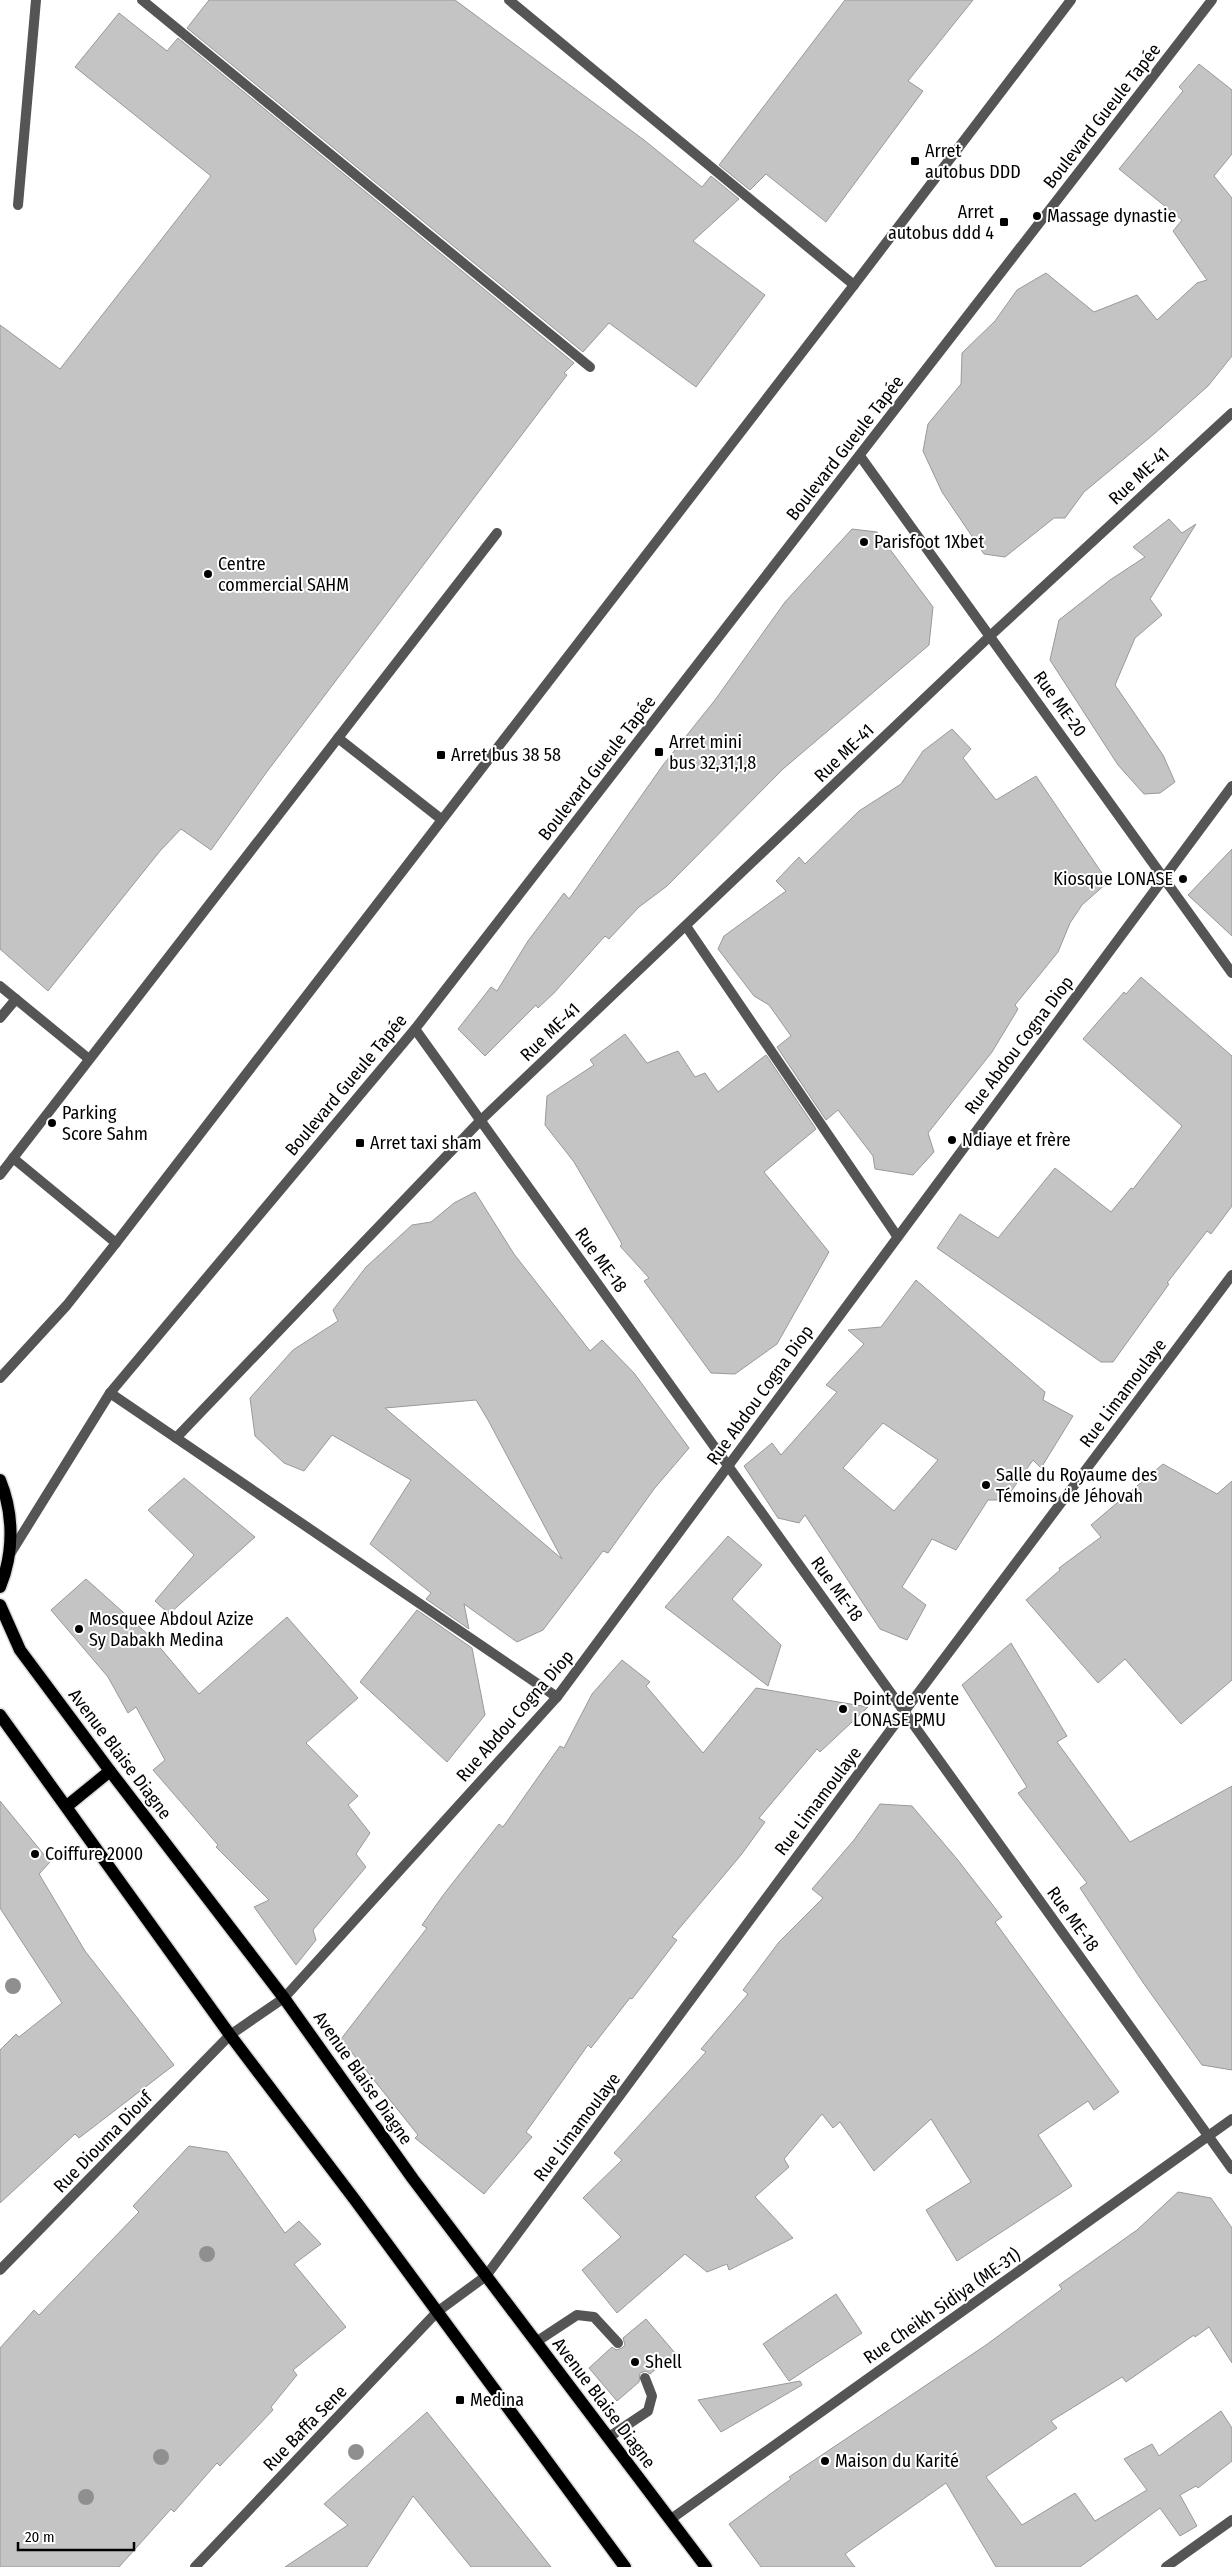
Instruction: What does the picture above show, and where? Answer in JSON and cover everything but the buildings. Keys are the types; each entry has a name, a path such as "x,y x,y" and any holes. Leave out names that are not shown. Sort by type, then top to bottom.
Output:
{"main road":[{"path":"0,1480 9,1511 9,1555 0,1587"},
{"name":"Avenue Blaise Diagne","path":"0,1605 20,1650 284,1998 413,2179 706,2567"},
{"path":"0,1715 230,2035 438,2312 625,2567"},
{"path":"67,1806 110,1771"}],"street":[{"path":"18,205 36,0"},
{"path":"142,0 590,367"},
{"path":"509,0 854,285"},
{"path":"0,1378 67,1305 116,1243 854,285 1071,0"},
{"name":"Boulevard Gueule Tapée","path":"9,1555 110,1393 415,1029 1212,0"},
{"name":"Rue ME-41","path":"176,1438 480,1120 990,636 1232,413"},
{"name":"Rue ME-20","path":"860,456 1232,973"},
{"path":"0,1175 497,533"},
{"path":"338,738 441,819"},
{"name":"Rue Abdou Cogna Diop","path":"230,2035 284,1998 557,1698 897,1236 1232,786"},
{"path":"686,926 897,1236"},
{"path":"0,986 89,1059"},
{"path":"0,1018 16,999"},
{"name":"Rue ME-18","path":"415,1029 1232,2169"},
{"path":"13,1158 116,1243"},
{"name":"Rue Limamoulaye","path":"438,2312 486,2276 904,1712 1232,1275"},
{"path":"110,1393 557,1698"},
{"name":"Rue Diouma Diouf","path":"0,2270 230,2035"},
{"name":"Rue Cheikh Sidiya (ME-31)","path":"671,2519 1232,2119"},
{"name":"Rue Baffa Sene","path":"195,2567 438,2312"},
{"path":"536,2342 577,2315 594,2317 618,2343"},
{"path":"609,2437 648,2411 652,2396 645,2378"},
{"path":"1166,2567 1232,2520"}],"place":[{"name":"Arret autobus DDD","path":"915,161"},
{"name":"Massage dynastie","path":"1037,216"},
{"name":"Arret autobus ddd 4","path":"1004,222"},
{"name":"Parisfoot 1Xbet","path":"864,542"},
{"name":"Centre commercial SAHM","path":"208,574"},
{"name":"Arret mini bus 32,31,1,8","path":"659,752"},
{"name":"Arret bus 38 58","path":"441,755"},
{"name":"Kiosque LONASE","path":"1183,879"},
{"name":"Parking Score Sahm","path":"52,1123"},
{"name":"Ndiaye et frère","path":"952,1140"},
{"name":"Arret taxi sham","path":"360,1143"},
{"name":"Salle du Royaume des Témoins de Jéhovah","path":"986,1485"},
{"name":"Mosquee Abdoul Azize Sy Dabakh Medina","path":"79,1629"},
{"name":"Point de vente LONASE PMU","path":"843,1709"},
{"name":"Coiffure 2000","path":"35,1854"},
{"name":"Shell","path":"635,2362"},
{"name":"Medina","path":"460,2400"},
{"name":"Maison du Karité","path":"825,2461"}]}
